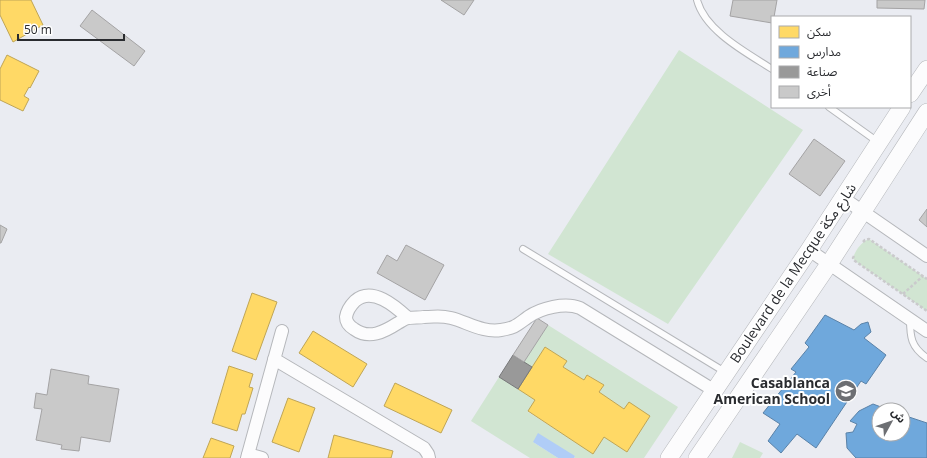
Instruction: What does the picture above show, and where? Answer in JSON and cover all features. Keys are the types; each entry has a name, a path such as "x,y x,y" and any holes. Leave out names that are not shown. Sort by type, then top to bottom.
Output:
{"main road":[{"path":"911,93 927,69"},
{"name":"Boulevard de la Mecque شارع مكة","path":"669,458 809,250 901,108"},
{"name":"Boulevard de la Mecque شارع مكة","path":"697,458 829,264 927,112"}],"street":[{"path":"842,198 927,256"},
{"path":"809,250 927,331"},
{"path":"408,318 388,301 371,296 362,296 351,305 346,318 348,324 355,330 371,335 379,334 408,318 439,315 453,318 476,327 499,330 519,325 527,317 536,312 559,306 572,305 580,308 715,391"},
{"path":"262,458 247,456 282,331"},
{"path":"274,359 424,448 429,458"}],"lane":[{"path":"697,0 702,14 716,30 771,69"},
{"path":"830,108 880,143"},
{"path":"523,249 727,373"},
{"path":"910,319 912,342 915,348 927,358"}],"path":[{"path":"861,244 865,240 869,239 927,279"},
{"path":"854,254 853,258 855,261 927,311"},
{"path":"903,294 923,276"}],"green space":[{"path":"679,50 803,130 668,324 548,254"},
{"path":"869,239 927,279 927,311 855,261 853,258 855,252 861,244"},
{"path":"548,325 678,407 644,458 574,458 575,456 533,442 558,458 530,458 471,421 499,377 535,400 528,412 593,453 604,437 627,452 650,416 624,409 599,392 604,385 588,375 584,380 563,367 567,361 545,347 532,367 524,362"},
{"path":"740,442 763,453 760,458 732,458"}],"water":[{"path":"538,433 575,456 574,458 558,458 533,442"}],"building: سكن":[{"path":"0,0 31,0 43,25 13,42 0,15"},
{"path":"7,55 39,71 24,96 29,99 23,111 0,100 0,69"},
{"path":"252,293 277,302 256,360 232,351"},
{"path":"313,331 367,364 353,387 299,353"},
{"path":"545,347 567,361 563,367 584,380 587,375 604,385 599,392 624,409 629,402 650,416 627,452 604,437 593,454 528,411 535,400 518,389"},
{"path":"229,366 253,374 249,387 253,388 245,414 242,414 237,431 212,423"},
{"path":"395,383 452,410 441,433 384,406"},
{"path":"288,398 315,408 299,452 272,442"},
{"path":"334,435 393,451 391,458 328,458"},
{"path":"211,438 234,446 230,458 203,458"}],"building: مدارس":[{"path":"825,315 854,330 861,324 868,322 871,332 864,338 886,355 866,384 861,381 816,448 797,434 781,453 768,441 780,424 763,413 796,372 791,369 809,347 805,343"},
{"path":"871,405 871,442 911,442 911,418 927,423 927,458 856,458 847,448 846,433 853,432 857,424 850,421 859,411"}],"building: صناعة":[{"path":"513,355 532,367 518,389 499,377"}],"building: أخرى":[{"path":"441,0 474,0 464,15"},
{"path":"733,0 777,0 774,16 771,16 771,23 730,16"},
{"path":"877,0 925,0 924,9 877,8"},
{"path":"92,10 145,51 134,66 80,26"},
{"path":"814,139 845,161 820,196 789,174"},
{"path":"927,209 927,227 919,220"},
{"path":"0,225 7,229 1,243 0,243"},
{"path":"406,245 444,265 425,300 377,273 387,255 397,261"},
{"path":"537,318 548,325 524,362 513,355"},
{"path":"51,369 89,376 88,384 119,389 110,442 81,437 79,451 61,449 62,445 36,440 42,409 34,408 36,393 47,395"}],"place":[{"name":"Casablanca American School","path":"846,391"}]}
